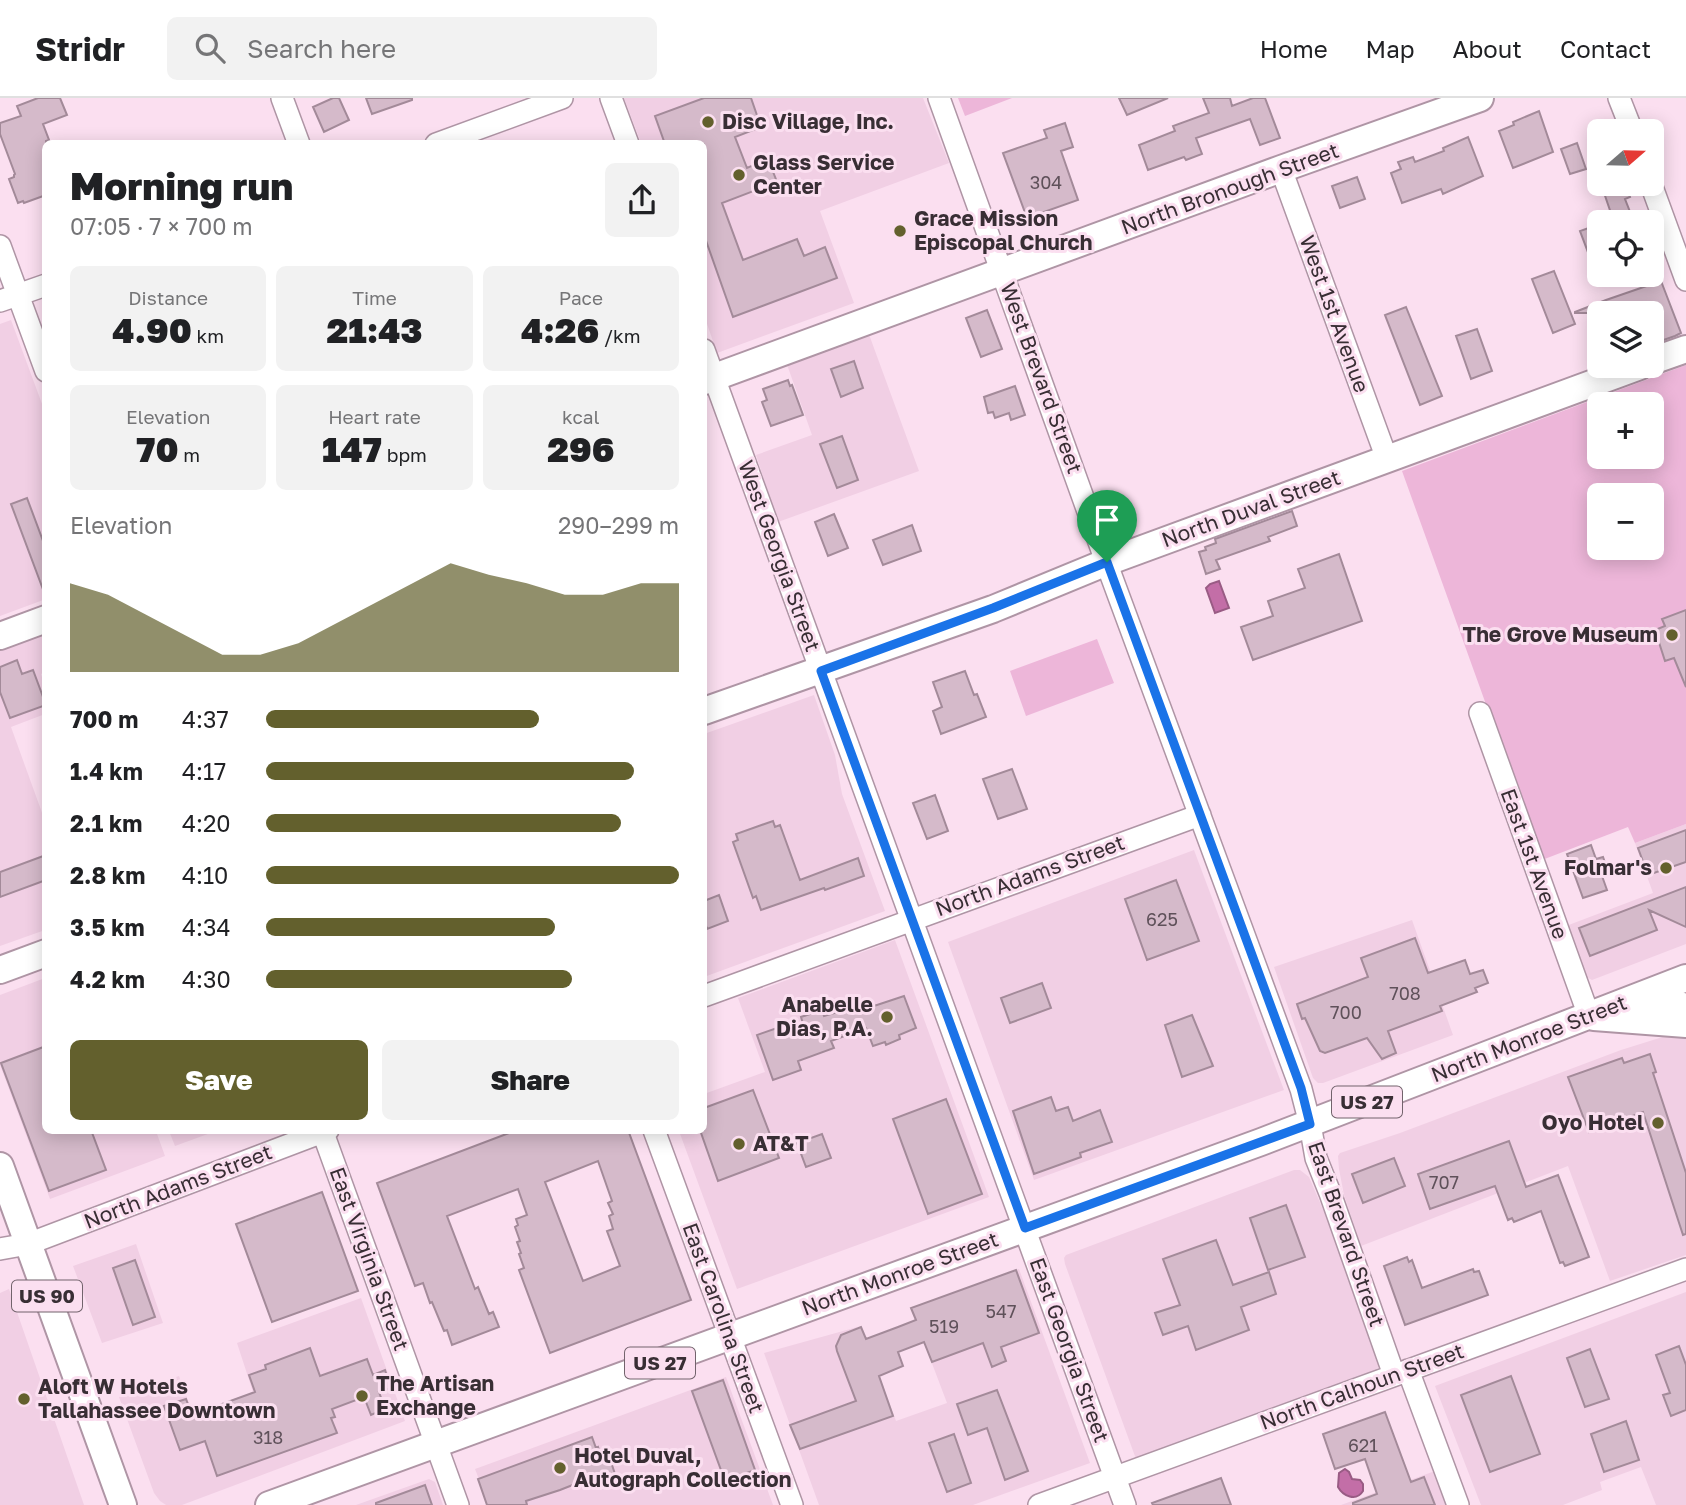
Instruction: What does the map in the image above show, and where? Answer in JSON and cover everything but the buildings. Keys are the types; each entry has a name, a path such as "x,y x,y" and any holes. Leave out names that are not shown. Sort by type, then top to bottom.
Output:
{"main road":[{"name":"North Bronough Street","path":"709,380 1480,98"},
{"path":"1664,357 1686,349"},
{"name":"North Duval Street","path":"707,710 993,608 1107,562 1607,378"},
{"path":"0,636 42,620"},
{"path":"0,970 42,954"},
{"name":"North Monroe Street","path":"269,1505 1310,1124 1686,978"},
{"path":"1643,995 1686,1007"},
{"path":"1589,1016 1686,1024"},
{"name":"US 90","path":"0,1166 124,1505"}],"street":[{"path":"282,98 298,140"},
{"path":"447,140 562,98"},
{"path":"611,98 627,140"},
{"name":"West Brevard Street","path":"939,98 1200,815"},
{"path":"1619,98 1627,119"},
{"name":"West 1st Avenue","path":"1281,169 1387,459"},
{"path":"1655,196 1686,280"},
{"path":"0,246 9,298 42,363"},
{"path":"9,298 42,286"},
{"name":"West Georgia Street","path":"709,380 821,671 912,919"},
{"name":"East 1st Avenue","path":"1480,713 1589,1016"},
{"name":"North Adams Street","path":"707,995 1200,815"},
{"name":"East Brevard Street","path":"1200,815 1301,1088 1316,1158 1401,1373 1458,1505"},
{"name":"East Georgia Street","path":"912,919 1125,1505"},
{"name":"North Adams Street","path":"0,1249 28,1244 316,1134"},
{"name":"East Virginia Street","path":"325,1134 458,1505"},
{"name":"East Carolina Street","path":"655,1134 792,1505"},
{"name":"North Adams Street","path":"0,1264 28,1244"},
{"name":"North Calhoun Street","path":"1039,1505 1686,1269"}],"shaded area":[{"path":"624,98 923,98 949,163 820,211 854,303 717,353 707,324 707,140 640,140"},
{"path":"958,98 1012,98 965,116"},
{"path":"11,320 42,404 42,600 0,616 0,324"},
{"path":"867,329 919,471 778,522 756,455 812,435 785,359"},
{"path":"1686,365 1686,824 1635,843 1628,827 1542,860 1402,471 1587,402 1587,469 1664,469 1664,392 1614,392 1651,378 1664,378 1664,373"},
{"path":"1219,581 1229,608 1215,613 1206,588"},
{"path":"42,632 42,715 11,727 42,813 42,931 0,946 0,648"},
{"path":"1097,639 1114,683 1026,716 1010,671"},
{"path":"814,695 835,755 842,794 885,911 707,976 707,733"},
{"path":"1686,824 1686,944 1592,980 1585,976 1566,926 1653,893 1635,843"},
{"path":"1194,850 1284,1090 1034,1180 948,942"},
{"path":"1412,920 1453,1035 1318,1083 1313,1078 1274,967"},
{"path":"895,940 989,1197 737,1289 680,1134 707,1134 707,1093 765,1072 738,998"},
{"path":"42,979 42,1134 157,1134 165,1156 50,1199 0,1065 0,995"},
{"path":"1669,1035 1686,1036 1686,1255 1610,1281 1568,1166 1361,1246 1344,1195 1339,1169 1340,1153"},
{"path":"170,1134 208,1134 175,1146"},
{"path":"1300,1170 1309,1177 1343,1256 1381,1364 1375,1371 1136,1459 1064,1258"},
{"path":"136,1244 163,1323 102,1343 73,1266"},
{"path":"1019,1269 1090,1463 973,1505 819,1505 764,1353 861,1326 896,1421 947,1403 911,1308"},
{"name":"Aloft W Hotels Tallahassee Downtown","path":"9,1289 84,1505 0,1505 0,1293"},
{"path":"1686,1292 1686,1505 1656,1505 1641,1467 1600,1482 1602,1490 1563,1505 1481,1505 1435,1386"},
{"path":"361,1298 405,1421 182,1505 166,1505 160,1501 154,1493 119,1397 179,1376 193,1414 253,1392 237,1343"},
{"path":"726,1377 773,1505 489,1505 475,1469"},
{"path":"1345,1469 1352,1479 1360,1480 1363,1484 1363,1491 1357,1496 1346,1495 1338,1487 1339,1473"},
{"path":"1435,1471 1448,1505 1341,1505"},
{"path":"429,1479 435,1482 443,1505 356,1505"}],"place":[{"name":"Disc Village, Inc.","path":"708,122"},
{"name":"Glass Service Center","path":"739,175"},
{"name":"Grace Mission Episcopal Church","path":"900,231"},
{"name":"The Grove Museum","path":"1672,635"},
{"name":"Folmar's","path":"1666,868"},
{"name":"Anabelle Dias, P.A.","path":"887,1017"},
{"name":"Oyo Hotel","path":"1658,1123"},
{"name":"AT&T","path":"739,1144"},
{"name":"The Artisan Exchange","path":"362,1396"},
{"name":"Aloft W Hotels Tallahassee Downtown","path":"24,1399"},
{"name":"Hotel Duval, Autograph Collection","path":"560,1468"}],"route":[{"path":"1107,562 1301,1088 1310,1124 1025,1228 821,671 993,608 1107,562"}]}
